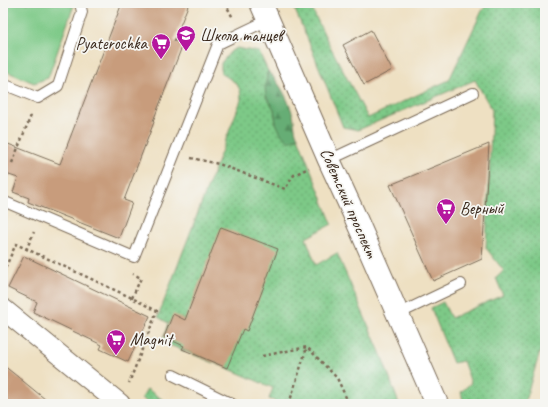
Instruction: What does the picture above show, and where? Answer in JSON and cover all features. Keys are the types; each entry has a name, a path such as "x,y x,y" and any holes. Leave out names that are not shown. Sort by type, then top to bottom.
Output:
{"main road":[{"name":"Советский проспект","path":"264,11 321,163 353,212 437,404"}],"street":[{"path":"3,309 120,404"}],"lane":[{"path":"3,84 38,98 58,86 82,12 80,3"},
{"path":"3,202 134,257 218,44 264,11"},
{"path":"321,163 473,93"},
{"path":"398,314 461,284"},
{"path":"173,375 232,404"}],"path":[{"path":"12,163 38,98"},
{"path":"175,152 219,164 285,189 294,175 321,163"},
{"path":"3,187 8,174"},
{"path":"3,273 16,244 157,311 129,383"},
{"path":"132,298 141,278 128,271 134,257"},
{"path":"262,356 307,347"},
{"path":"289,404 307,347"},
{"path":"307,347 337,378 349,404"}],"green space":[{"path":"3,3 73,3 74,5 48,78 34,83 3,70"},
{"path":"292,3 309,3 368,118 449,80 482,11 488,3 545,3 545,336 524,404 464,404 461,392 471,383 463,361 453,363 431,308 443,302 451,318 503,295 496,278 504,271 486,248 492,110 475,80 358,130 343,127"},
{"path":"237,48 259,52 268,71 266,96 274,109 276,123 294,140 298,137 332,224 306,238 316,265 337,253 382,357 399,404 274,404 275,401 269,399 273,388 167,344 168,341 163,339 168,323 158,317 241,100 241,94 238,86 221,73 221,63 231,51"},
{"path":"268,71 283,92 293,115 298,137 289,142 281,134 276,123 274,109 266,96 265,87"},
{"path":"147,389 169,404 149,404 142,398"}],"building":[{"path":"122,3 189,3 174,41 183,44 124,200 132,203 119,238 28,202 29,198 13,192 18,178 3,173 3,142 60,164"},
{"path":"371,30 392,70 364,85 343,45"},
{"name":"Верный","path":"489,144 482,259 433,281 390,185"},
{"path":"221,227 278,249 247,331 243,329 227,368 182,349 184,346 164,337 173,314 185,320"},
{"path":"24,256 150,316 128,362 100,349 102,345 33,312 37,302 8,288"},
{"path":"3,365 18,377 51,404 3,404"}],"place":[{"name":"Школа танцев","path":"186,52"},
{"name":"Pyaterochka","path":"161,60"},
{"name":"Верный","path":"446,225"},
{"name":"Magnit","path":"116,356"}]}
